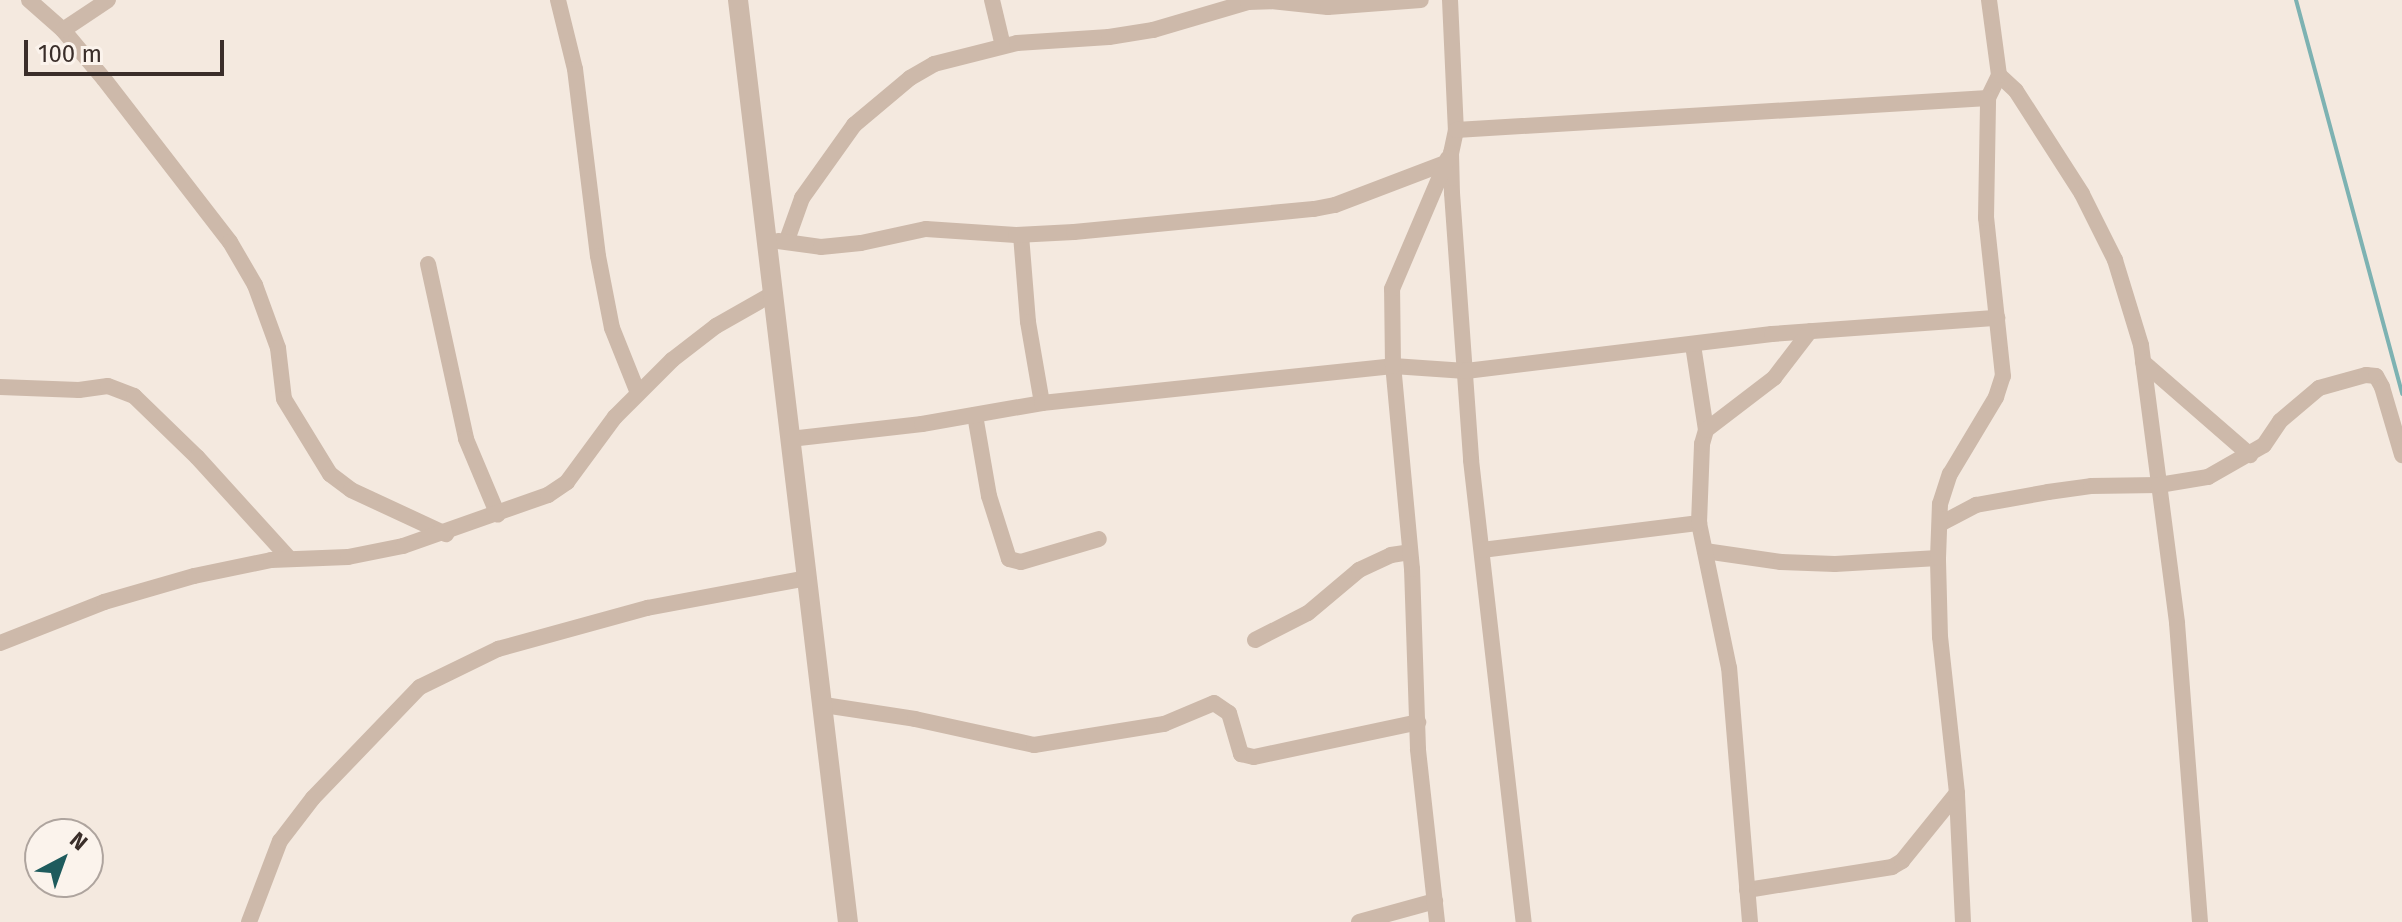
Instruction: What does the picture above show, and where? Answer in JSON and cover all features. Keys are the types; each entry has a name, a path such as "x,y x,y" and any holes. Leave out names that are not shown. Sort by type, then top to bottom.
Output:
{"street":[{"path":"29,0 63,30 230,242 255,285 274,337 284,399 330,474 351,490 446,534"},
{"path":"63,30 108,0"},
{"path":"558,0 575,69 598,256 612,328 638,393"},
{"path":"738,0 778,241 774,293 848,922"},
{"path":"992,0 1003,46"},
{"path":"778,241 802,198 863,117 910,78 934,64 1003,46 1153,30 1248,2 1287,2 1328,7 1421,0"},
{"path":"1437,922 1418,722 1410,552 1393,366 1392,289 1448,158 1456,130 1450,0"},
{"path":"1963,922 1957,793 1940,637 1938,558 1940,504 1950,474 2002,385 1986,218 1988,98 1999,75 1989,0"},
{"path":"1999,75 2016,91 2082,194 2115,260 2143,362 2177,623 2200,922"},
{"path":"1456,130 1988,98"},
{"path":"778,241 821,247 861,243 926,229 1021,235 1314,209 1335,205 1448,158"},
{"path":"1448,158 1471,460 1524,922"},
{"path":"1021,235 1028,322 1042,403"},
{"path":"428,264 466,439 498,515"},
{"path":"0,643 104,602 194,576 289,558 348,557 446,534 548,495 567,482 615,417 672,360 716,326 774,293"},
{"path":"790,439 975,415 1042,403 1393,366 1466,371 1810,331 1997,318"},
{"path":"1706,430 1774,378 1810,331"},
{"path":"1693,345 1706,430 1699,523 1729,668 1729,701 1750,922"},
{"path":"2143,362 2250,455"},
{"path":"1940,524 1964,509 2019,497 2091,486 2159,485 2208,477 2264,445 2301,400 2319,388 2366,375 2376,376 2382,387 2402,455"},
{"path":"0,387 79,390 108,386 134,396 197,457 289,558"},
{"path":"975,415 989,496 1009,559 1021,562 1099,539"},
{"path":"1482,550 1699,523"},
{"path":"1705,551 1822,563 1938,558"},
{"path":"1255,640 1308,613 1359,570 1391,555 1410,552"},
{"path":"249,922 280,841 313,798 402,701 420,687 498,649 647,608 808,578"},
{"path":"824,705 915,719 1034,745 1164,724 1205,704 1214,703 1229,713 1241,754 1254,757 1418,722"},
{"path":"1747,890 1892,867 1902,861 1957,793"},
{"path":"1359,922 1435,901"}],"waterway":[{"path":"2296,0 2402,394"}]}
